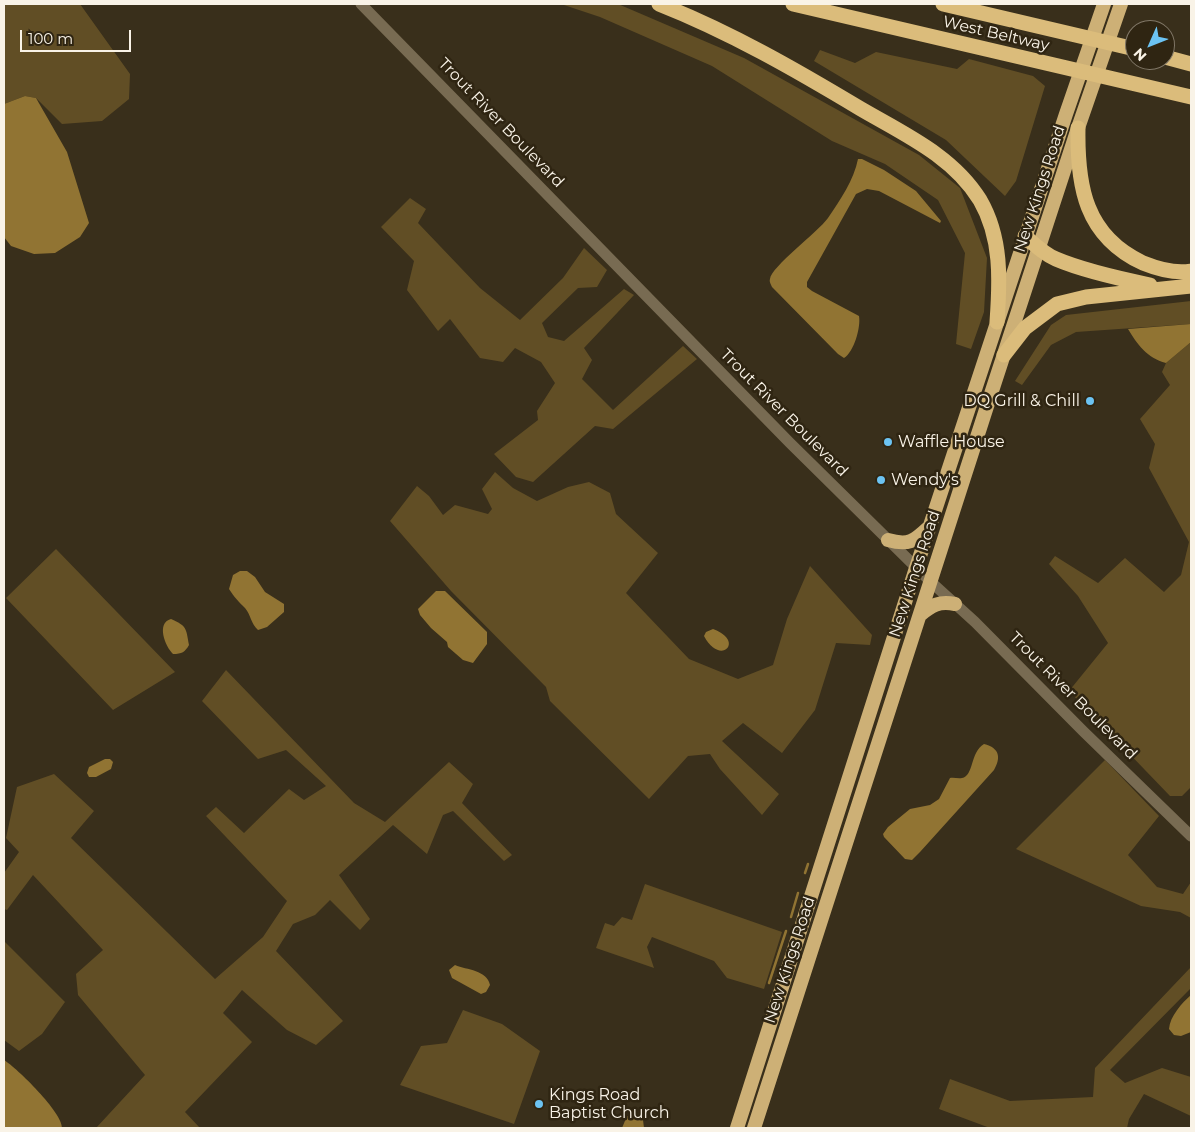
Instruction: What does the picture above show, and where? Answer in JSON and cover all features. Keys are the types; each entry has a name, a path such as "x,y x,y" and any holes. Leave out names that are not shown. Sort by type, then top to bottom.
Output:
{"highway":[{"path":"660,4 740,40 803,74 932,151 952,166 969,184 980,201 996,240 1000,285 998,322"},
{"name":"West Beltway","path":"792,4 1187,96"},
{"name":"West Beltway","path":"943,4 1125,47"},
{"path":"989,4 1009,20"},
{"name":"New Kings Road","path":"737,1128 916,568 1104,4"},
{"name":"New Kings Road","path":"754,1128 1038,248 1121,4"},
{"path":"1175,60 1191,64"},
{"path":"1078,128 1077,158 1080,182 1084,198 1102,230 1122,250 1149,265 1175,272 1191,271"},
{"path":"1026,236 1038,248 1056,259 1122,280 1167,288"},
{"path":"1004,355 1025,328 1057,304 1086,297 1191,286"},
{"path":"888,540 900,544 910,542 931,524"},
{"path":"920,615 937,603 955,604"},
{"path":"863,792 859,788 858,782 876,723 881,678"},
{"path":"836,877 841,833 851,800 851,794 847,787"}],"street":[{"name":"Trout River Boulevard","path":"362,4 790,443 916,568 975,622 1191,836"}],"shaded area":[{"path":"4,4 80,4 130,74 129,99 102,121 62,124 36,98 25,96 4,104"},
{"path":"561,4 618,4 744,58 919,155 960,188 987,258 984,312 971,349 956,344 965,253 938,200 885,164 832,141 712,66 600,17"},
{"path":"820,50 855,63 876,52 957,69 969,59 1033,76 1045,86 1016,181 1005,196 946,140 814,61"},
{"path":"25,96 36,98 67,152 89,223 80,237 55,253 34,254 11,246 4,237 4,104"},
{"path":"858,159 862,159 884,170 916,191 941,221 940,223 879,191 867,189 856,194 807,282 807,287 812,291 859,316 856,339 848,355 844,358 772,287 770,280 778,266 828,218 850,182"},
{"path":"410,198 426,209 418,223 480,288 520,320 563,278 584,248 607,270 597,287 578,288 542,323 548,337 564,341 624,289 634,295 584,348 592,360 582,379 613,410 683,346 697,359 613,429 595,426 533,482 516,477 494,454 538,420 537,411 555,383 541,362 515,348 503,362 480,358 450,319 438,331 407,290 414,261 381,227"},
{"path":"1191,301 1191,324 1076,332 1051,345 1022,385 1015,381 1051,325 1066,315"},
{"path":"1191,324 1191,342 1166,363 1148,354 1128,329"},
{"path":"1191,342 1191,787 1182,796 1170,796 1069,691 1108,643 1078,596 1049,564 1055,556 1098,583 1125,558 1164,592 1181,575 1189,542 1149,468 1155,444 1140,419 1170,385 1162,372 1166,363"},
{"path":"495,472 513,488 537,501 568,487 589,482 610,493 616,514 658,553 626,593 689,659 738,679 773,665 787,619 810,566 872,635 870,645 836,643 815,710 782,753 743,723 722,741 779,794 762,815 720,769 710,754 688,756 649,799 550,701 546,687 451,591 390,521 417,486 429,496 443,515 455,505 488,514 492,509 482,489"},
{"path":"56,549 175,672 113,710 6,598"},
{"path":"240,571 247,571 255,577 265,592 284,604 284,612 267,627 258,630 247,611 229,589 233,575"},
{"path":"436,591 445,591 487,632 487,644 473,663 463,660 448,647 447,642 420,615 418,609"},
{"path":"171,619 185,628 187,635 189,645 185,651 179,654 173,654 167,646 163,635 166,621"},
{"path":"713,629 723,634 728,640 729,645 727,649 723,651 717,650 710,645 704,636 706,632"},
{"path":"226,670 354,803 385,822 449,762 473,784 462,803 512,855 504,861 453,811 443,815 427,854 393,825 339,875 370,919 360,930 330,900 315,915 293,924 276,951 343,1021 316,1045 287,1030 242,990 223,1013 252,1042 185,1112 200,1128 96,1128 145,1075 78,995 76,974 103,950 33,875 7,910 4,909 4,873 19,852 6,838 17,787 54,774 94,811 71,838 215,979 263,937 287,901 206,816 216,807 244,833 289,789 304,800 326,786 286,750 258,759 202,701"},
{"path":"984,744 993,748 998,754 998,761 994,770 912,860 905,859 883,834 888,827 910,809 930,805 939,799 950,778 966,776 969,773 976,752"},
{"path":"105,759 110,759 113,762 111,769 96,777 89,777 87,773 89,767"},
{"path":"1105,760 1159,816 1128,855 1157,887 1183,894 1191,882 1191,918 1180,912 1141,906 1016,849"},
{"path":"645,884 782,932 764,989 727,978 714,961 652,937 647,947 654,968 596,948 605,923 614,926 622,917 632,920"},
{"path":"4,941 65,1002 42,1034 19,1051 4,1040"},
{"path":"455,965 476,971 485,976 490,985 486,992 481,994 452,978 449,970"},
{"path":"1191,967 1191,988 1110,1070 1125,1083 1162,1068 1191,1077 1191,1116 1144,1094 1129,1119 1127,1128 990,1128 939,1109 950,1079 1010,1101 1093,1097 1095,1068"},
{"path":"1191,995 1191,1032 1181,1036 1174,1035 1169,1029 1172,1019 1180,1006"},
{"path":"463,1010 502,1024 540,1051 514,1124 400,1085 421,1046 447,1043"},
{"path":"4,1060 19,1072 48,1102 60,1121 62,1128 4,1128"},
{"path":"627,1116 643,1120 644,1128 622,1128"}],"waterway":[{"path":"805,873 808,864"},
{"path":"791,917 798,893"},
{"path":"769,983 786,931"}],"place":[{"name":"DQ Grill & Chill","path":"1090,401"},
{"name":"Waffle House","path":"888,442"},
{"name":"Wendy's","path":"881,480"},
{"name":"Kings Road Baptist Church","path":"539,1104"}]}
